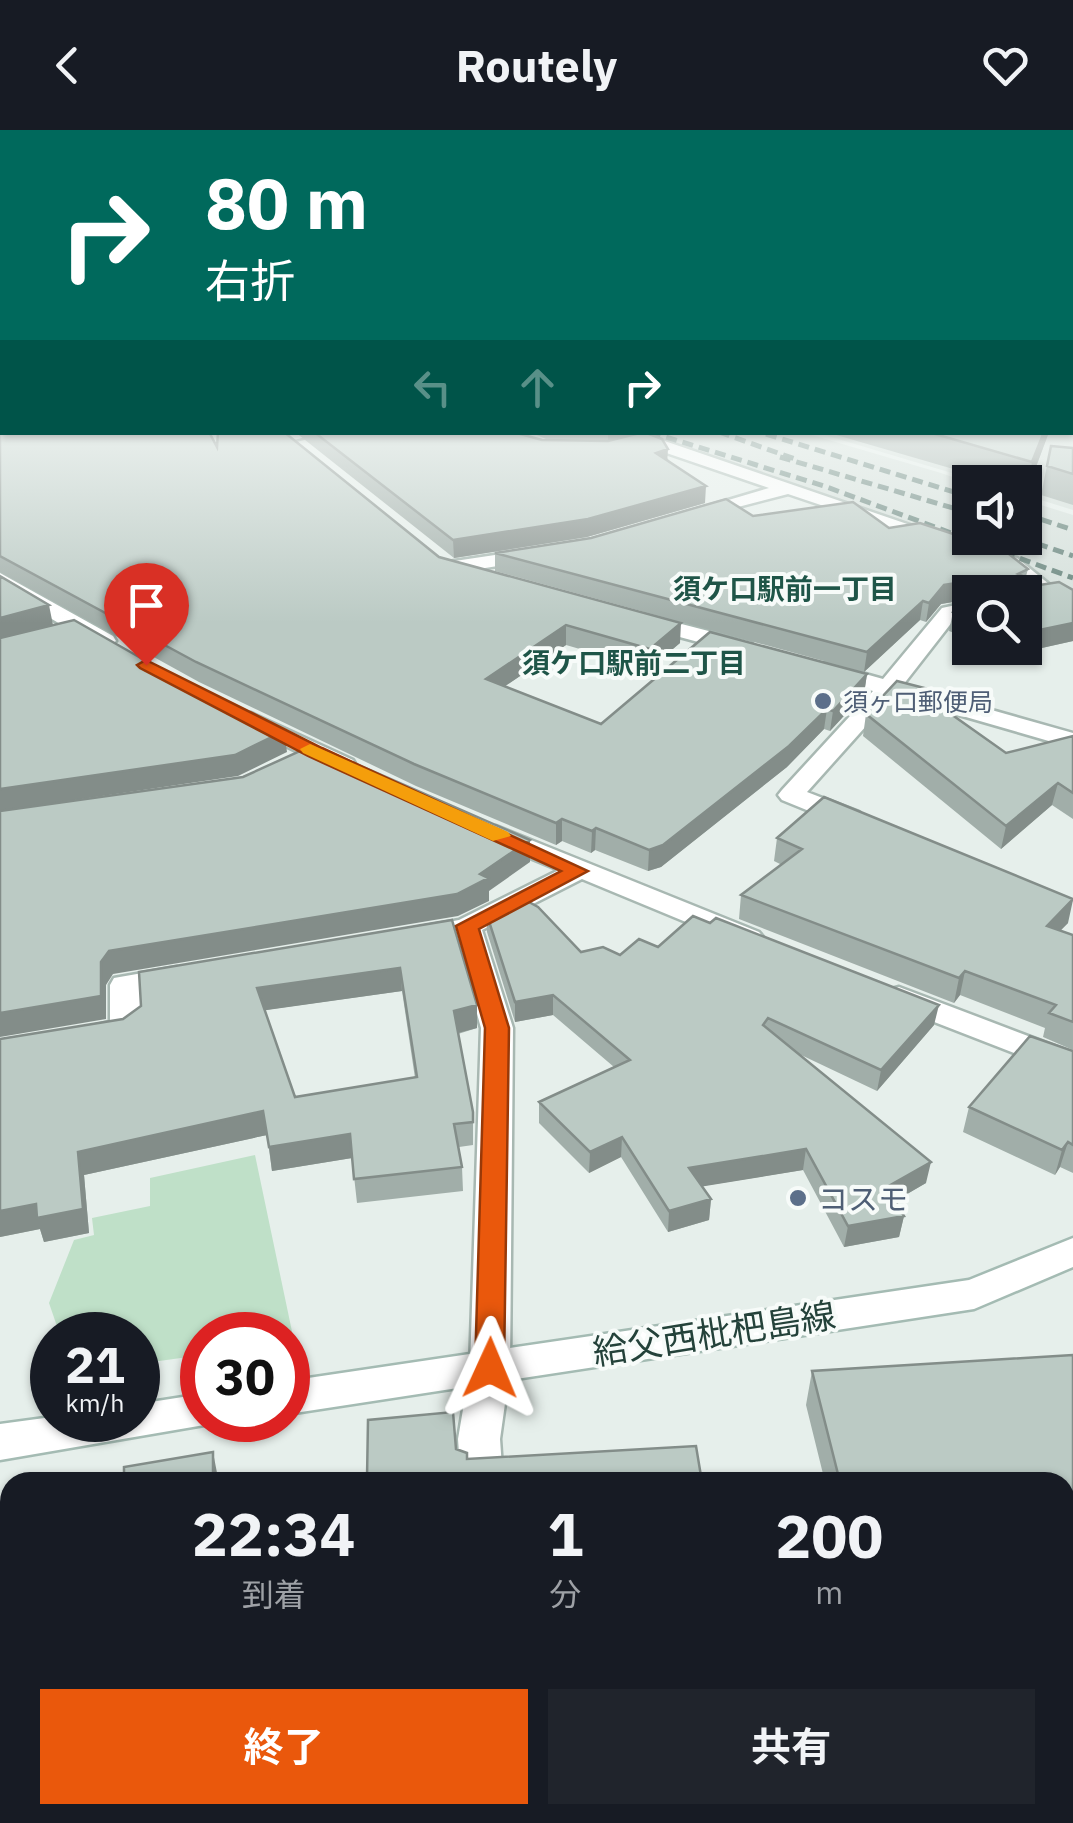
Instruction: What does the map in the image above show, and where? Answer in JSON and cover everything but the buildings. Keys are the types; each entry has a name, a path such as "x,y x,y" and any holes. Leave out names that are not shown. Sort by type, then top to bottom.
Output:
{"street":[{"path":"719,465 1010,562 1027,575"},
{"path":"680,520 788,488"},
{"path":"503,582 441,562 554,552"},
{"path":"0,579 130,655"},
{"path":"879,829 791,795 952,611"},
{"path":"630,617 761,652"},
{"path":"49,636 82,626"},
{"path":"679,660 706,637"},
{"path":"797,662 1073,741"},
{"path":"234,712 369,777"},
{"path":"280,770 315,752"},
{"path":"478,826 578,871 779,950"},
{"path":"391,940 467,926 578,871"},
{"path":"467,926 497,1028 490,1368 478,1439 481,1472"},
{"path":"72,1038 126,1029 125,985 201,972"},
{"path":"871,986 1073,1065"},
{"name":"給父西枇杷島線","path":"310,1395 974,1294 1073,1252"},
{"path":"0,1442 180,1414"}],"shaded area":[{"path":"731,465 914,465 952,477 952,538"},
{"path":"925,465 952,465 952,473"},
{"path":"1042,465 1073,465 1073,510 1042,500"},
{"path":"1042,505 1073,515 1073,602 1042,579 1042,575 1002,555 1042,555"}],"green space":[{"path":"255,1155 288,1312 180,1312 180,1358 160,1361 160,1312 52,1312 49,1303 74,1240 94,1235 92,1218 150,1206 150,1178"}],"railway":[{"path":"756,465 1073,578"},
{"path":"807,465 952,508"},
{"path":"866,465 952,491"},
{"path":"1042,520 1073,530"},
{"path":"1042,545 1073,556"}],"slow traffic":[{"path":"310,749 500,836"}],"place":[{"name":"須ヶ口郵便局","path":"823,701"},
{"name":"コスモ","path":"798,1198"}],"district":[{"name":"須ケ口駅前一丁目","path":"785,588"},
{"name":"須ケ口駅前二丁目","path":"634,662"}],"route":[{"path":"146,665 186,689 315,752 578,871 516,906 467,926 497,1028 490,1368"}]}
